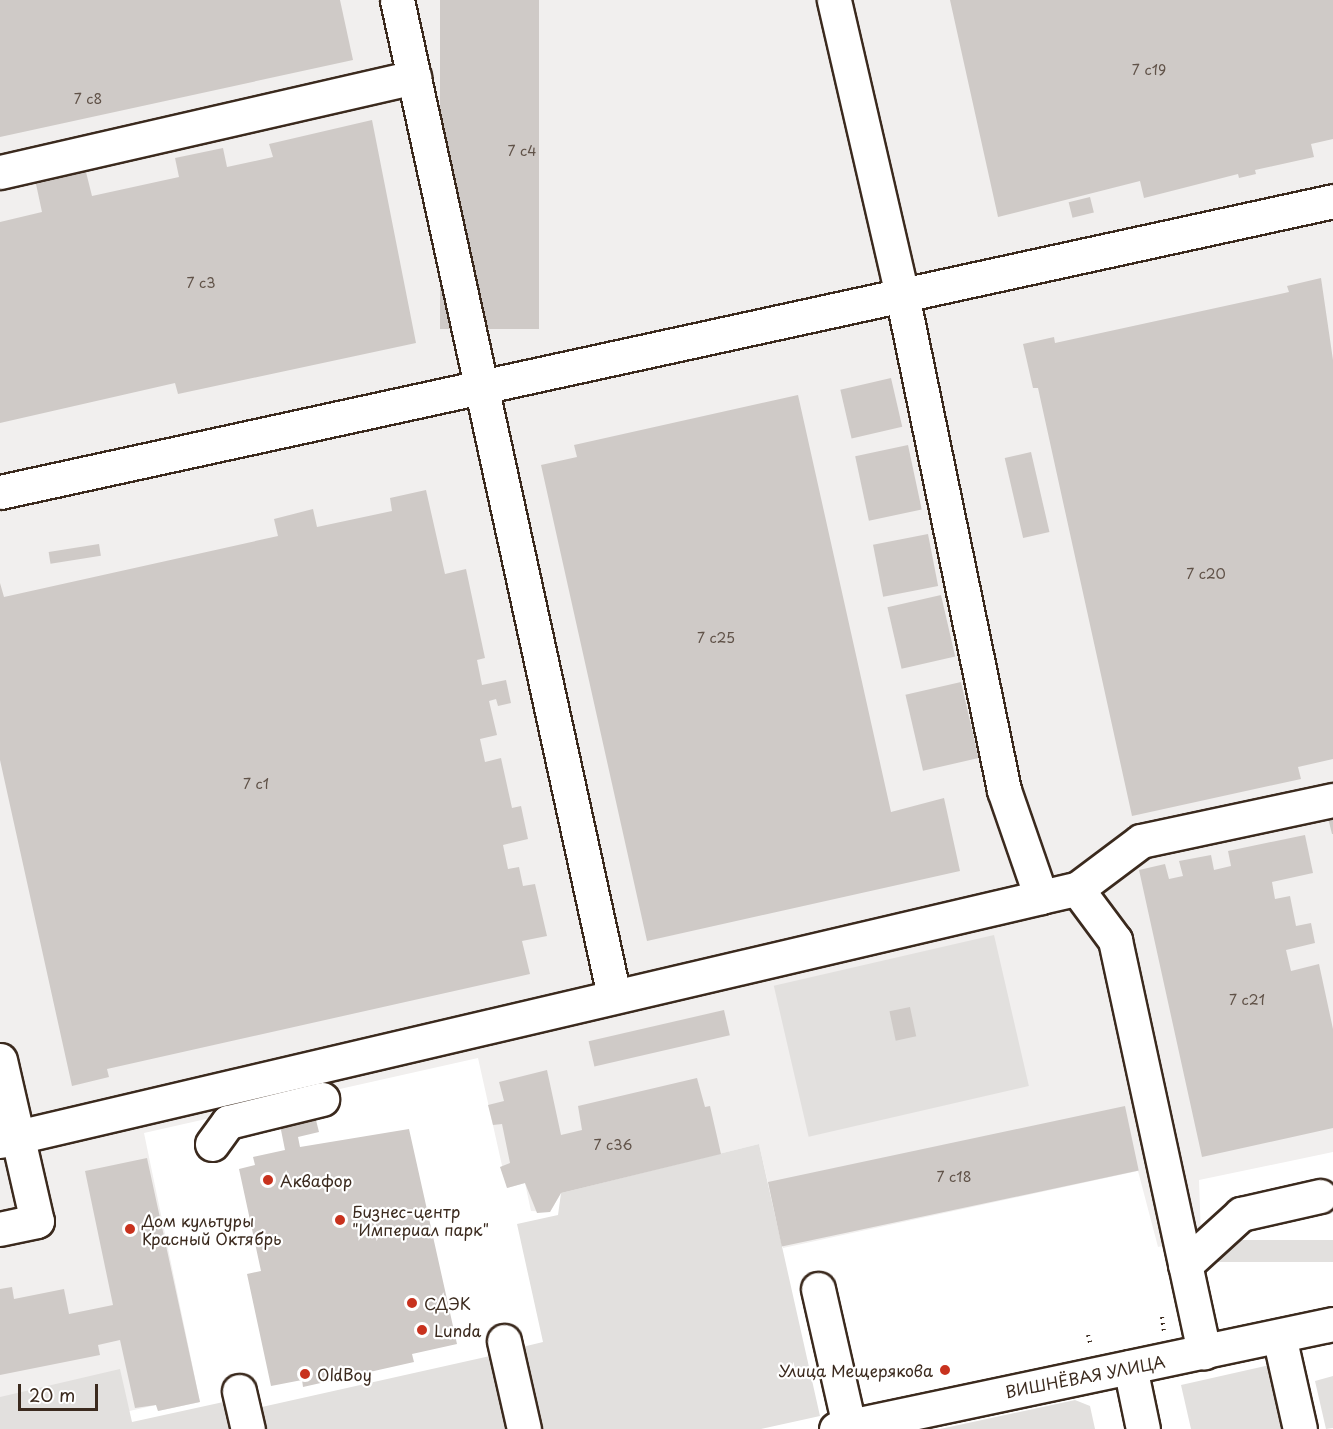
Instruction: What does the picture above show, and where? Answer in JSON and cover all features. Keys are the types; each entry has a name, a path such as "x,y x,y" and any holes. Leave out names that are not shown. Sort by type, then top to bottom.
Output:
{"street":[{"path":"397,0 614,996"},
{"path":"834,0 902,295 1004,790 1041,897"},
{"path":"0,172 414,77"},
{"path":"0,492 1333,201"},
{"path":"9,1140 1077,889 1141,841 1333,800"},
{"path":"1077,889 1115,940 1204,1353"},
{"path":"0,1060 9,1140 37,1221 0,1229"},
{"path":"212,1144 228,1122 322,1099"},
{"path":"1185,1265 1241,1214 1320,1196"},
{"path":"818,1289 843,1428"},
{"name":"ВИШНЁВАЯ УЛИЦА","path":"843,1428 1333,1324"},
{"path":"1279,1336 1300,1429"},
{"path":"504,1341 524,1429"},
{"path":"1130,1367 1143,1429"},
{"path":"239,1391 248,1429"}],"shaded area":[{"path":"0,0 1333,0 1333,1152 1199,1180 1201,1236 1158,1247 1138,1171 783,1248 759,1144 561,1193 550,1212 531,1211 525,1183 507,1188 478,1058 144,1133 200,1402 158,1411 156,1405 50,1429 0,1429"},
{"path":"994,935 1029,1086 809,1137 774,986"},
{"path":"759,1144 820,1416 761,1429 531,1429 514,1349 543,1342 517,1224 558,1215 561,1193"},
{"path":"1210,1240 1333,1240 1333,1262 1210,1262"},
{"path":"499,1354 517,1429 257,1429 253,1409"},
{"path":"1279,1363 1294,1424 1281,1429 1191,1429 1181,1385"},
{"path":"120,1369 132,1422 228,1401 234,1429 0,1429 0,1397"},
{"path":"1333,1376 1333,1428 1326,1429 1315,1381"},
{"path":"1075,1400 1090,1406 1095,1429 940,1429"}],"building":[{"path":"0,0 340,0 353,60 0,137"},
{"path":"440,0 539,0 539,329 440,329"},
{"path":"950,0 1333,0 1333,139 1311,144 1314,157 1255,170 1256,174 1239,178 1238,174 1144,198 1140,181 998,217"},
{"path":"372,120 416,343 178,394 175,383 0,423 0,222 42,212 36,184 86,172 92,196 179,177 175,158 223,148 227,167 273,157 269,144"},
{"path":"1090,197 1094,213 1073,218 1069,202"},
{"path":"1321,278 1333,360 1333,759 1298,767 1301,779 1132,816 1038,388 1033,388 1023,344 1054,337 1055,343 1289,292 1287,286"},
{"path":"891,378 902,427 852,438 840,390"},
{"path":"798,395 891,812 944,798 960,871 647,941 541,465 577,457 574,445"},
{"path":"908,445 922,510 869,521 855,456"},
{"path":"1031,452 1049,532 1023,538 1005,458"},
{"path":"426,490 445,574 466,569 485,658 477,660 482,685 506,680 511,703 498,706 496,699 489,701 497,735 480,739 485,762 501,758 512,808 521,806 528,839 503,845 508,869 519,867 523,886 535,884 547,936 522,941 530,974 107,1069 109,1077 72,1086 0,760 0,583 4,597 278,536 274,519 313,509 317,527 392,511 390,498"},
{"path":"928,534 938,586 883,597 873,545"},
{"path":"99,544 101,556 51,564 49,552"},
{"path":"941,595 955,656 902,669 887,607"},
{"path":"961,682 979,758 923,771 905,695"},
{"path":"1333,812 1333,834 1332,834 1327,814"},
{"path":"1305,835 1313,873 1272,882 1275,899 1290,896 1296,926 1311,923 1315,943 1286,950 1291,971 1319,964 1333,1029 1333,1128 1202,1157 1139,870 1165,864 1169,879 1183,876 1179,861 1211,855 1214,870 1231,866 1228,851"},
{"path":"910,1007 916,1036 896,1041 889,1011"},
{"path":"724,1010 730,1035 594,1067 589,1041"},
{"path":"547,1070 561,1135 582,1130 578,1106 697,1078 705,1107 710,1106 721,1154 561,1193 550,1212 537,1213 525,1183 507,1188 500,1167 510,1163 502,1124 493,1125 488,1105 504,1101 499,1082"},
{"path":"1125,1106 1139,1171 782,1246 768,1182"},
{"name":"Бизнес-центр \"Империал парк\"","path":"314,1112 319,1132 298,1137 300,1147 409,1129 457,1344 412,1354 414,1362 303,1387 302,1380 271,1386 247,1274 261,1271 239,1169 255,1165 253,1157 285,1150 279,1120"},
{"name":"Дом культуры Красный Октябрь","path":"147,1158 200,1402 158,1411 156,1405 135,1408 120,1340 98,1345 100,1355 0,1375 0,1289 12,1287 14,1299 64,1289 69,1314 113,1305 85,1171"}],"place":[{"name":"Аквафор","path":"268,1180"},
{"name":"Бизнес-центр \"Империал парк\"","path":"340,1220"},
{"name":"Дом культуры Красный Октябрь","path":"130,1229"},
{"name":"СДЭК","path":"412,1303"},
{"name":"Lunda","path":"422,1330"},
{"name":"Улица Мещерякова","path":"945,1370"},
{"name":"OldBoy","path":"305,1374"}]}
